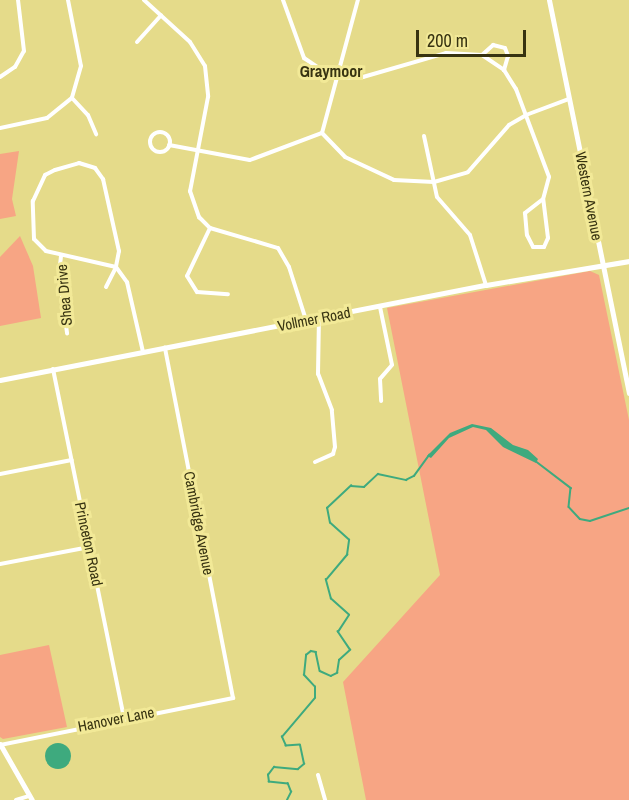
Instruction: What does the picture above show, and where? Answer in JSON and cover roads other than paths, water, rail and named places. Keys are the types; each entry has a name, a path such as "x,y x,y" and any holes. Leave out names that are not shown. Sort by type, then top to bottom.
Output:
{"main road":[{"name":"Western Avenue","path":"549,0 629,393"},
{"name":"Vollmer Road","path":"0,380 486,285 629,261"},
{"path":"0,745 30,798"}],"street":[{"path":"0,76 15,67 24,51 18,0"},
{"path":"0,128 47,118 72,98 81,63 68,0"},
{"path":"144,0 190,42 205,66 208,97 190,191 199,218 210,228 278,248 289,267 306,321"},
{"path":"284,0 304,58 312,66 334,78 363,77 446,53 482,55 504,70 526,115 549,177 543,198 548,238 544,247 533,247 527,235 525,213 543,198"},
{"path":"322,133 334,78 358,0"},
{"path":"137,42 161,15"},
{"path":"482,55 493,45 505,48 509,60 504,70"},
{"path":"72,98 85,109 96,134"},
{"path":"322,133 345,157 384,175 411,183 434,182 468,172 509,125 526,115 569,99"},
{"path":"169,145 162,151 155,150 151,139 163,133 169,145 197,153 250,160 322,133"},
{"path":"424,136 437,197 470,236 486,285"},
{"path":"106,287 116,267 119,251 103,179 95,168 79,163 45,175 33,201 34,239 46,251 116,267 127,282 143,352"},
{"path":"210,228 187,276 197,292 228,294"},
{"name":"Shea Drive","path":"61,256 59,275 67,333"},
{"path":"380,307 392,365 380,379 381,401"},
{"path":"315,462 333,454 334,447 332,410 318,374 319,318"},
{"name":"Cambridge Avenue","path":"165,348 233,698"},
{"name":"Princeton Road","path":"53,369 124,718"},
{"path":"0,474 72,460"},
{"path":"0,564 90,547"},
{"name":"Hanover Lane","path":"0,745 124,718 233,698"},
{"path":"318,775 325,800"},
{"path":"16,800 30,798"}],"waterway":[{"path":"287,800 291,792 288,784 269,782 268,775 274,767 298,769 304,764 300,745 286,746 282,737 315,698 315,687 304,675 306,655 311,651 316,652 320,671 331,676 337,673 339,660 350,650 338,632 349,615 331,599 326,580 347,555 349,540 330,523 327,508 351,486 364,487 378,474 406,480 414,476 429,455"},
{"path":"537,462 571,488 569,507 580,519 590,521 629,508"}],"district":[{"name":"Graymoor","path":"331,71"}]}
